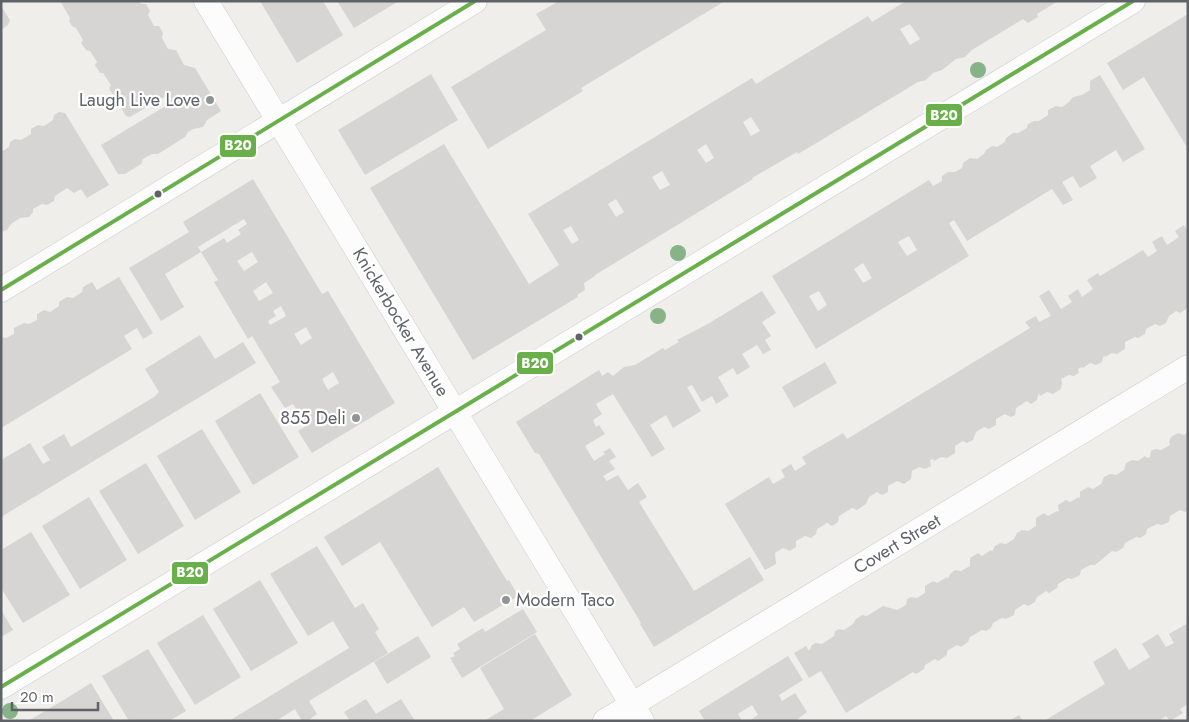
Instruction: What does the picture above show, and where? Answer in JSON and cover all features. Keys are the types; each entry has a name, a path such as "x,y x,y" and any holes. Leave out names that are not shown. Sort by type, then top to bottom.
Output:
{"street":[{"name":"Knickerbocker Avenue","path":"206,1 637,713"},
{"path":"1,290 475,1"},
{"path":"1,687 1133,1"},
{"name":"Covert Street","path":"606,721 637,713 1188,367"}],"building":[{"path":"60,1 139,1 141,4 146,4 150,11 148,15 154,26 159,26 163,33 162,38 168,49 176,50 184,65 195,68 221,111 207,120 203,127 193,129 185,137 158,154 152,154 143,159 141,164 125,174 118,174 101,145 169,104 164,97 130,117 126,116 117,96 113,95 109,88 111,85 95,65 97,62 90,51 86,50 81,43 83,40 69,21 70,18"},
{"path":"260,1 323,1 343,35 297,63"},
{"path":"337,1 399,1 354,28"},
{"path":"559,1 725,1 581,88 583,91 488,149 451,87 546,30 536,14"},
{"path":"906,1 1058,1 1037,14 1038,17 1028,23 1023,19 972,50 965,57 956,59 942,70 933,73 926,80 918,82 798,154 797,152 752,178 595,275 584,283 585,290 577,295 578,297 473,360 370,188 444,144 529,284 559,265 528,214 752,78 756,84 868,16 872,22","holes":["910,24 920,39 910,45 900,29","751,117 760,131 751,136 743,122","706,144 714,158 706,163 697,150","662,171 670,185 660,190 652,177","616,199 624,212 616,217 608,204","571,226 579,240 572,244 563,230"]},
{"path":"1,6 10,20 8,25 1,30"},
{"path":"1188,14 1188,149 1144,77 1123,90 1107,63"},
{"path":"431,74 458,120 365,175 338,130"},
{"path":"1100,75 1145,149 1123,162 1116,150 1090,166 1097,178 1080,188 1073,176 1062,182 1073,200 1063,205 1052,189 967,241 954,220 949,223 969,256 816,349 772,276 929,180 933,186 942,181 942,176 962,168 963,163 970,158 977,159 992,146 997,147 1005,142 1006,138 1013,133 1018,133 1027,128 1028,124 1039,121 1048,115 1048,110 1056,106 1062,107 1073,97 1082,95 1090,90 1090,81","holes":["909,236 917,250 907,256 898,242","863,263 872,278 863,283 854,269","819,291 827,305 818,311 809,296"]},
{"path":"59,112 65,113 109,185 87,198 81,189 74,193 67,188 55,196 54,201 33,209 29,217 20,218 11,224 7,230 1,232 1,152 9,147 10,142 15,139 21,140 31,134 31,129 38,125 44,126 53,120 54,115"},
{"path":"253,179 322,294 328,291 395,403 312,453 298,431 306,426 293,404 285,408 271,387 280,382 252,336 248,339 214,282 218,280 201,252 165,274 184,307 161,321 129,268 189,232 183,222","holes":["244,219 247,224 238,230 241,234 227,243 224,238 201,252 198,247","252,252 258,262 244,271 237,261","266,282 273,293 259,301 253,291","281,306 286,316 270,325 268,321 276,316 273,311","306,327 312,338 301,345 294,334","333,372 339,383 328,390 322,379"]},
{"path":"1184,225 1188,231 1188,306 1186,309 1180,313 1176,311 1169,316 1166,323 1160,326 1155,324 1146,329 1145,334 1125,342 1125,349 1117,354 1112,353 1105,357 1104,355 1102,362 1096,365 1090,363 1078,369 1079,373 1074,376 1069,375 1061,379 1061,389 1053,394 1047,392 1040,396 1039,393 1037,400 1031,404 1027,401 1016,408 1015,415 1011,417 1005,414 996,419 996,425 989,429 984,427 976,432 973,440 967,443 963,441 955,446 955,453 947,458 941,457 934,461 933,459 930,460 931,466 925,469 919,467 912,471 911,479 904,484 897,481 888,486 888,492 882,495 877,492 869,497 866,504 857,510 852,508 839,516 838,522 832,526 827,523 817,529 816,534 811,538 805,536 796,541 796,547 790,551 783,548 775,553 776,564 765,570 725,504 769,477 773,484 785,477 781,470 791,464 795,471 806,464 802,457 843,433 847,439 1030,328 1025,322 1036,316 1039,322 1051,316 1039,296 1049,290 1061,309 1072,302 1068,296 1078,289 1082,297 1093,289 1087,280 1098,273 1100,276 1143,250 1148,257 1157,251 1152,242 1162,236 1167,245 1179,237 1175,231"},
{"path":"119,277 153,333 143,339 137,328 124,336 132,349 1,428 1,337 6,338 14,334 14,328 37,320 37,314 44,310 50,312 59,306 59,302 67,297 73,298 82,292 83,287 92,282 97,290"},
{"path":"762,291 776,313 762,322 771,336 765,340 771,350 763,354 757,345 742,354 750,367 737,375 733,368 718,377 729,396 716,404 712,396 702,402 692,385 687,387 701,411 673,428 666,415 650,425 665,449 652,457 613,394 596,404 602,414 593,420 596,427 599,425 605,434 585,446 594,461 605,454 603,452 610,448 616,457 609,461 615,469 603,476 607,481 618,475 628,490 638,483 647,497 639,502 694,591 750,557 764,580 654,647 539,454 535,453 516,422 599,370 602,376 608,372 613,376 624,367 635,365 663,348 665,350 679,342 677,340"},
{"path":"200,335 215,359 243,342 256,363 1,517 1,460 30,443 43,464 50,460 42,447 64,434 71,447 154,397 159,392 145,369"},
{"path":"825,362 837,383 794,408 782,387"},
{"path":"260,393 299,457 253,485 215,421"},
{"path":"202,429 241,492 195,520 157,456"},
{"path":"1188,432 1188,510 1185,512 1180,510 1170,516 1169,522 1162,525 1157,524 1147,529 1146,534 1140,538 1136,537 1125,543 1123,548 1116,552 1112,551 1095,565 1090,565 1081,570 1080,575 1072,579 1068,578 1049,593 1046,591 1037,597 1035,602 1028,606 1024,604 1015,610 1014,615 993,623 991,628 986,631 982,630 970,637 968,642 961,647 957,645 947,651 947,655 938,661 935,659 916,674 913,672 846,713 821,671 809,678 794,653 806,646 809,651 812,645 816,643 822,644 834,636 835,631 839,629 844,630 862,615 867,616 883,606 897,610 906,605 907,599 911,597 917,598 925,593 925,586 933,581 937,583 947,577 948,579 955,570 961,571 970,566 970,558 978,553 982,556 991,550 992,552 995,546 1000,543 1006,544 1014,539 1017,533 1022,530 1028,531 1036,526 1036,518 1044,513 1048,516 1057,511 1059,512 1058,505 1066,500 1070,502 1079,497 1080,499 1080,492 1088,487 1093,489 1101,484 1104,477 1110,474 1116,475 1124,470 1126,463 1132,460 1138,461 1145,456 1147,458 1150,457 1151,451 1155,449 1161,450 1170,445 1171,437 1178,433 1184,435"},
{"path":"146,463 184,526 138,554 99,491"},
{"path":"438,467 518,596 474,622 464,607 432,627 380,542 342,566 324,537"},
{"path":"89,497 127,560 80,589 42,526"},
{"path":"31,532 70,595 23,623 1,588 1,550"},
{"path":"317,546 355,608 363,603 379,629 375,632 388,653 309,701 317,714 307,721 302,721 295,709 276,721 229,721 349,648 333,621 308,636 270,574"},
{"path":"260,580 298,643 251,671 213,609"},
{"path":"523,609 537,632 462,678 450,658 455,656 453,653 460,649 457,644 483,628 485,632"},
{"path":"1,610 13,630 1,637"},
{"path":"203,615 241,677 195,705 157,643"},
{"path":"1188,623 1188,704 1180,709 1183,713 1170,721 1166,716 1159,721 1044,721 1105,684 1093,662 1116,648 1129,670 1150,657 1142,644 1158,634 1166,647 1174,643 1169,634"},
{"path":"535,634 572,695 530,721 484,721 504,709 480,668"},
{"path":"418,636 431,657 387,684 374,662"},
{"path":"148,649 186,711 169,721 129,721 102,676"},
{"path":"788,656 803,680 779,695 782,701 795,693 807,712 795,721 749,721 758,715 752,705 738,714 742,721 705,721 699,711"},
{"path":"91,683 114,721 28,721 62,701"},
{"path":"366,699 376,714 401,699 415,721 350,721 344,712"},
{"path":"1019,715 1023,721 1009,721"}],"transit line":[{"name":"B20","path":"1,290 475,1"},
{"name":"B20","path":"1,687 1133,1"}],"place":[{"name":"Laugh Live Love","path":"210,100"},
{"name":"855 Deli","path":"356,418"},
{"name":"Modern Taco","path":"506,600"}]}
